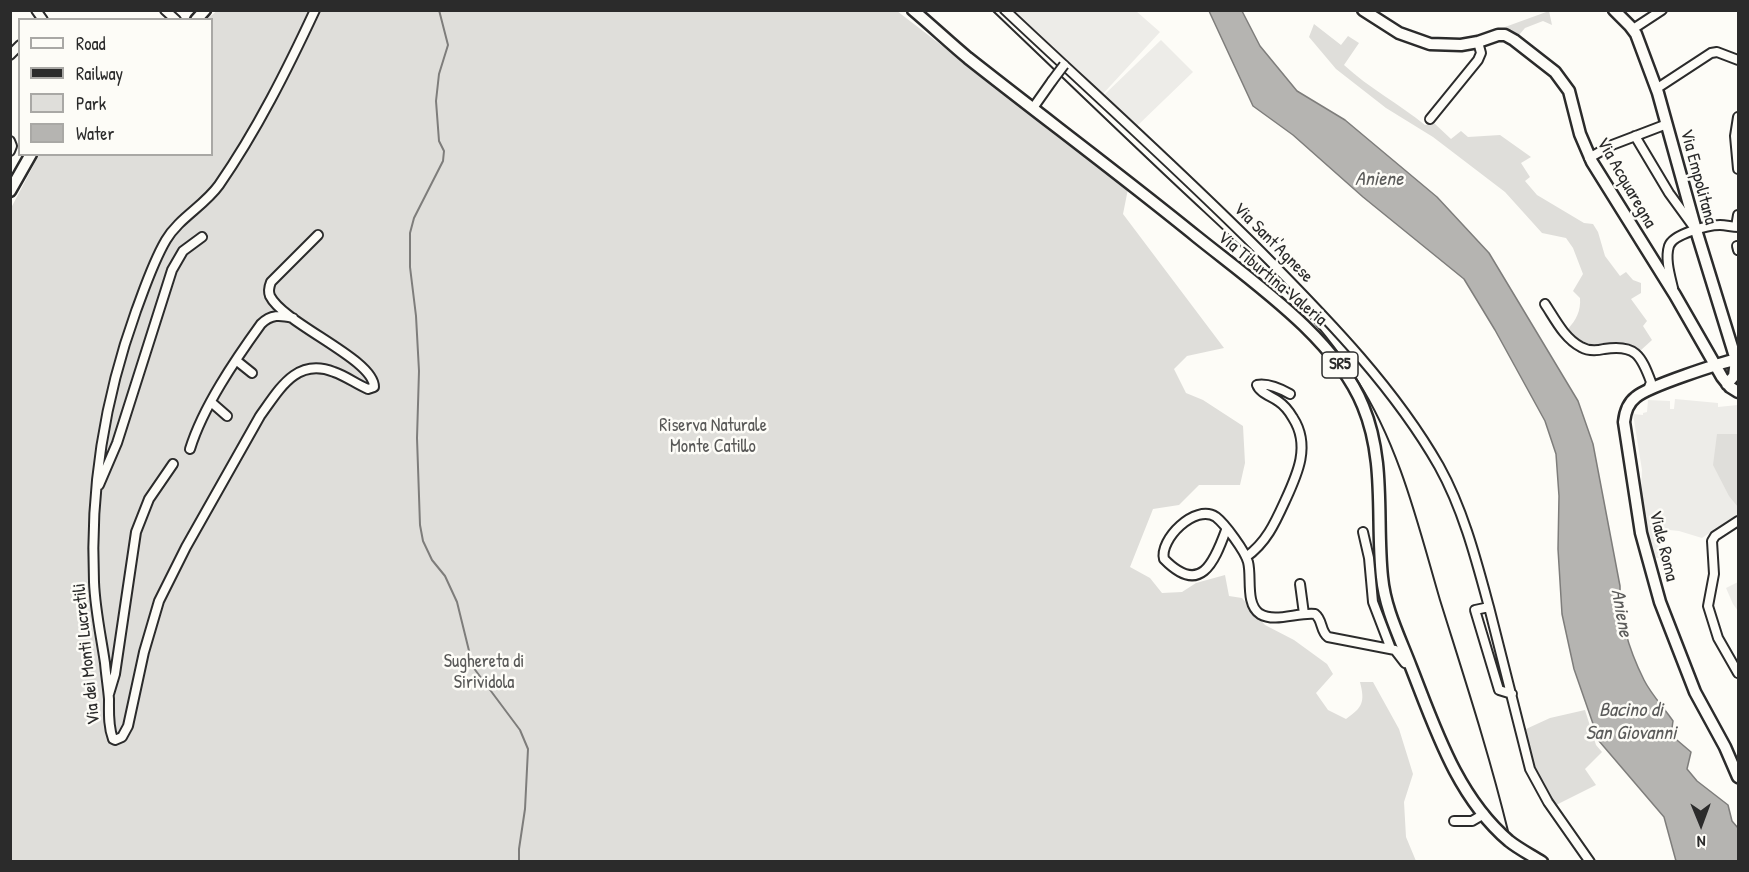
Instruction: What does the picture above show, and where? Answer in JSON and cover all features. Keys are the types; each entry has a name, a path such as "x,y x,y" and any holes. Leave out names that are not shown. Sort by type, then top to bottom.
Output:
{"main road":[{"name":"Via Tiburtina Valeria","path":"913,10 960,51 1111,167 1294,317 1329,351 1349,379 1365,410 1374,446 1378,476 1380,549 1384,590 1392,619 1451,765 1484,814 1509,840 1542,861"},
{"name":"Via Acquaregna","path":"1363,10 1396,31 1420,41 1446,45 1478,42 1506,35 1555,72 1569,91 1589,158 1675,295 1727,384"},
{"name":"Via Empolitana","path":"1614,10 1633,29 1656,89 1696,230 1737,360"},
{"path":"10,191 30,156"},
{"path":"1737,360 1734,376 1727,384 1738,392"},
{"name":"Viale Roma","path":"1737,360 1652,386 1632,400 1625,413 1624,422 1642,539 1660,602 1695,692 1725,747 1738,777"}],"street":[{"name":"Via dei Monti Lucretili","path":"294,318 357,363 372,378 374,387 368,389 339,374 320,368 300,372 284,383 256,424 181,556 162,595 144,652 129,722 124,734 118,740 112,739 94,584 95,492 108,408 117,368 141,297 159,254 174,228 208,198 232,164 278,87 315,10"},
{"name":"Via Sant'Agnese","path":"1005,10 1226,217 1311,302 1393,398 1427,447 1447,483 1472,547 1533,774 1548,802 1590,861"},
{"path":"1633,29 1662,10"},
{"path":"1430,119 1478,60 1481,51 1478,42"},
{"path":"1656,89 1711,52 1718,52 1738,60"},
{"path":"1033,108 1064,65"},
{"path":"1738,117 1735,136 1738,169"},
{"path":"1589,158 1612,145 1666,123"},
{"path":"1635,136 1669,193 1696,230"},
{"path":"10,141 12,146 10,151"},
{"path":"1675,295 1668,265 1669,246 1675,238 1716,225 1737,227 1738,215"},
{"path":"294,318 271,297 269,290 271,282 318,235"},
{"path":"95,492 114,453 172,270 183,250 202,237"},
{"path":"1545,304 1566,334 1583,348 1592,350 1615,347 1632,351 1638,355 1652,386"},
{"path":"190,449 199,424 211,402 265,320 275,316 294,318"},
{"path":"237,361 252,373"},
{"path":"1246,557 1265,540 1277,520 1297,476 1302,449 1299,430 1292,416 1286,408 1259,389 1257,385 1261,383 1290,394"},
{"path":"211,402 227,416"},
{"path":"108,696 115,674 136,532 149,499 173,464"},
{"path":"1226,530 1216,555 1200,575 1193,577 1186,575 1164,559 1163,553 1167,544 1183,523 1192,516 1211,515 1217,519 1226,530 1246,557 1252,599 1257,611 1262,615 1270,617 1315,614 1321,621 1324,633 1331,638 1392,649"},
{"path":"1738,521 1715,536 1712,541 1714,574 1708,606 1718,638 1738,673"},
{"path":"1363,532 1369,558 1373,602 1392,649 1401,657 1420,689"},
{"path":"1300,584 1304,614"},
{"path":"1489,607 1474,610 1499,690 1512,694"},
{"path":"1454,821 1472,821 1484,814"}],"shaded area":[{"path":"1006,11 1136,11 1160,32 1101,96"},
{"path":"1161,40 1193,72 1136,127 1104,95"},
{"path":"1675,399 1718,403 1718,407 1738,405 1738,514 1702,538 1679,531 1660,529 1659,558 1648,557 1643,537 1644,517 1640,514 1642,470 1633,414 1643,415 1647,412 1648,400 1670,401 1670,409 1674,409"},
{"path":"1738,582 1738,611 1726,588"}],"green space":[{"name":"Riserva Naturale Monte Catillo","path":"218,10 897,11 1128,189 1123,214 1224,348 1187,356 1174,369 1186,393 1203,400 1243,426 1245,463 1240,485 1199,485 1179,505 1153,509 1130,567 1150,578 1162,593 1182,592 1196,583 1225,575 1229,596 1242,598 1265,625 1294,640 1327,664 1333,674 1316,693 1328,710 1346,719 1356,711 1361,703 1360,682 1373,682 1399,729 1413,774 1404,802 1406,837 1416,861 11,862 11,208 38,156 213,156 213,18 208,18"},
{"path":"1549,11 1552,25 1543,21 1525,28 1519,35 1505,27"},
{"path":"1314,24 1341,45 1348,36 1359,43 1344,65 1425,125 1434,123 1451,139 1461,131 1468,137 1500,135 1531,157 1521,163 1530,177 1525,181 1537,195 1584,223 1593,224 1598,232 1605,256 1620,276 1626,272 1633,280 1641,283 1641,293 1631,299 1647,321 1643,326 1652,340 1640,351 1621,344 1595,345 1577,338 1568,329 1579,311 1580,298 1573,291 1583,274 1573,248 1566,238 1542,233 1505,192 1433,137 1386,108 1336,69 1309,37"},
{"path":"1737,425 1738,507 1729,496 1713,465 1717,434 1737,434"},
{"path":"1585,710 1596,745 1602,752 1585,769 1596,785 1556,805 1536,769 1526,729 1550,718"}],"water":[{"name":"Bacino di San Giovanni","path":"1209,11 1242,11 1260,46 1297,91 1345,120 1437,197 1489,253 1578,401 1593,444 1620,586 1623,622 1630,646 1647,685 1673,721 1671,735 1691,752 1687,769 1697,781 1728,805 1732,821 1738,828 1738,861 1676,861 1664,817 1599,741 1574,669 1562,614 1556,454 1545,421 1464,279 1363,197 1293,135 1253,106"}],"waterway":[{"path":"439,10 448,45 439,74 436,101 439,141 444,151 443,161 414,218 410,233 410,267 419,371 417,438 420,525 423,541 432,560 445,576 457,602 473,667 520,730 528,749 519,862"}],"railway":[{"path":"992,10 1277,282 1320,329 1357,380 1385,432 1406,487 1508,831"}],"water label":[{"name":"Aniene","path":"1379,180"},
{"name":"Aniene","path":"1621,613"}],"park label":[{"name":"Sughereta di Sirividola","path":"484,672"}]}
